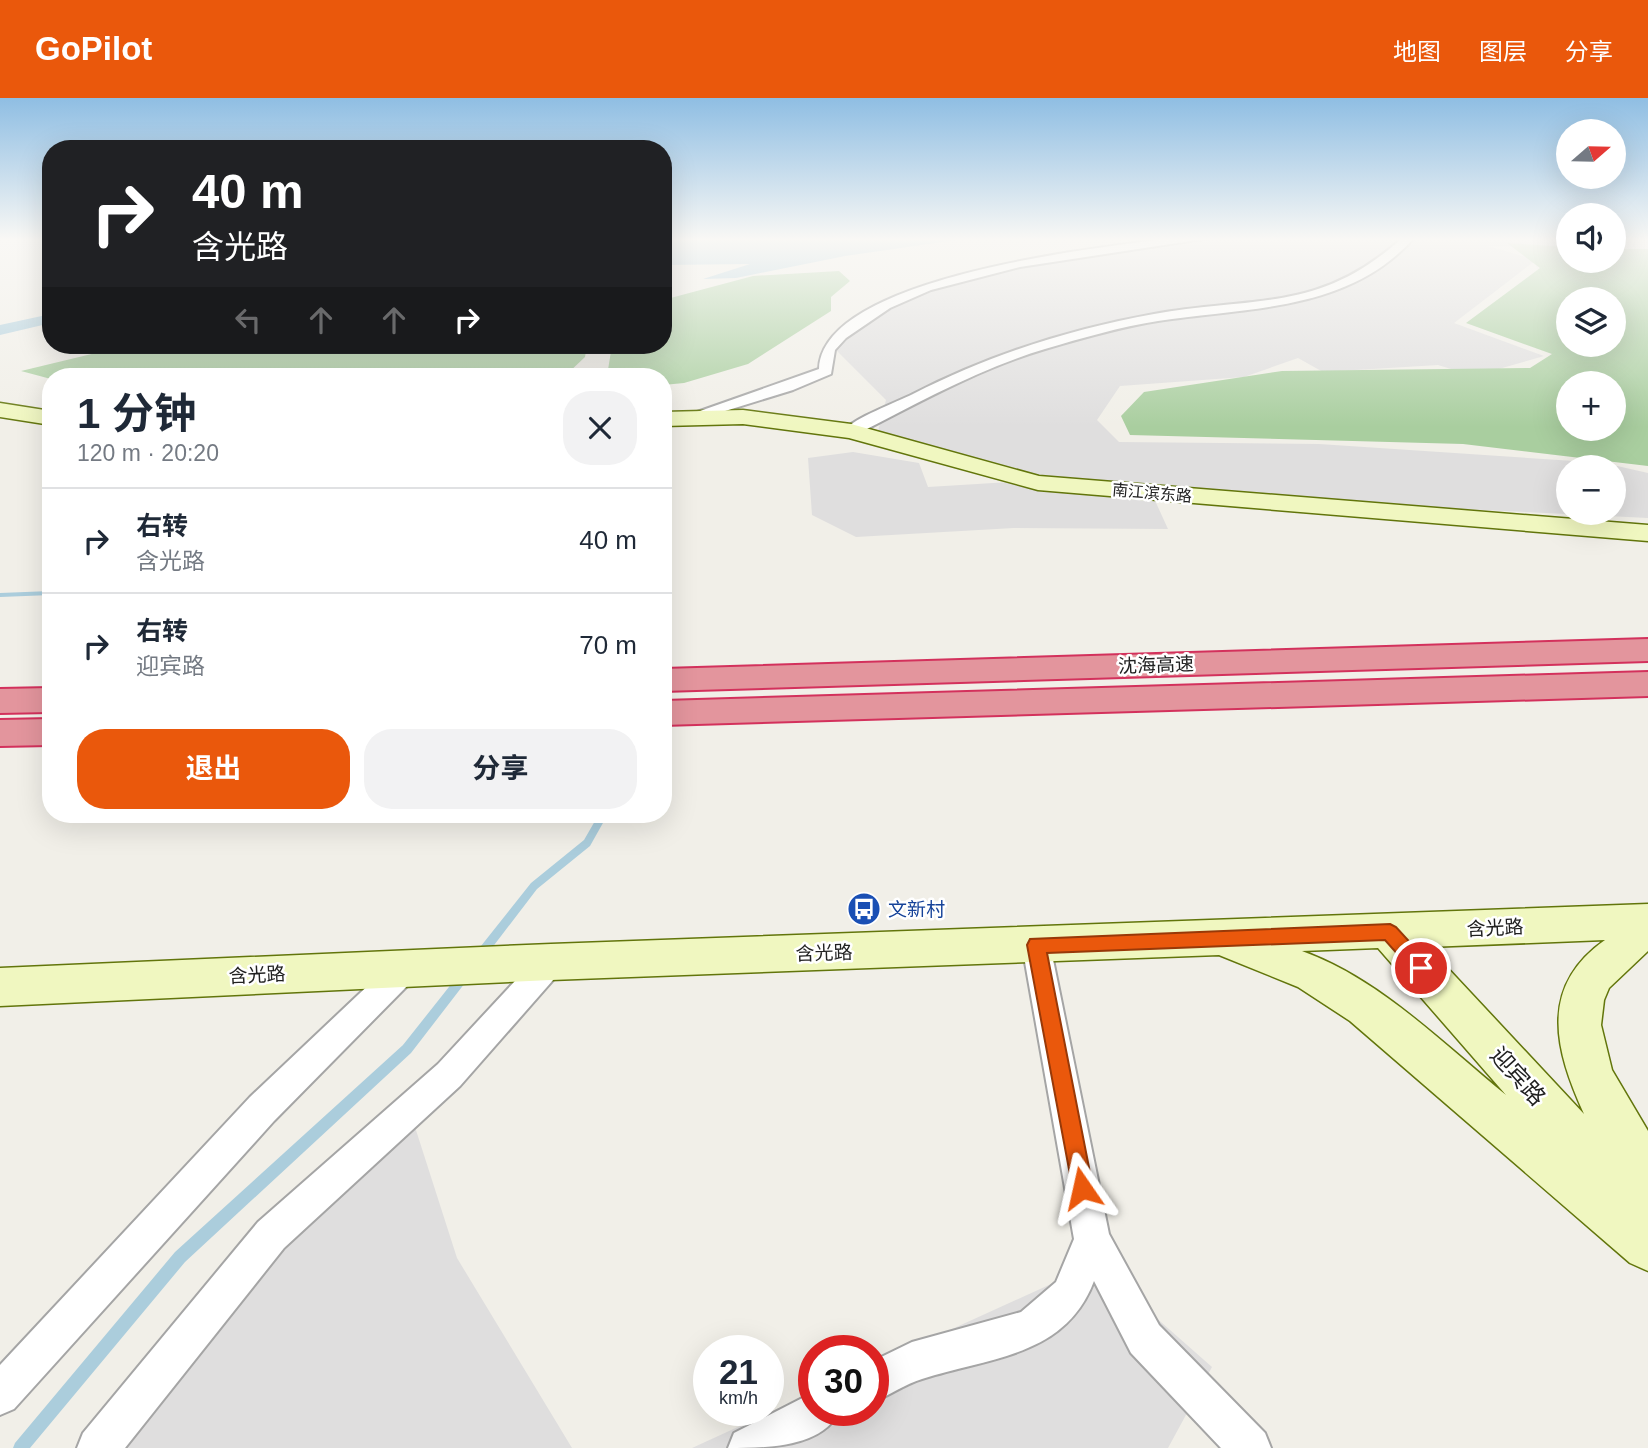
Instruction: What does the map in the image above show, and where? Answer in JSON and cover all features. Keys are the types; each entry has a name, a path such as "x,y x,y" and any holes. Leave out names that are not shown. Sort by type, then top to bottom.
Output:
{"highway":[{"name":"沈海高速","path":"672,681 1648,650"},
{"name":"沈海高速","path":"672,713 1648,684"},
{"path":"0,701 42,700"},
{"path":"0,733 42,732"}],"main road":[{"path":"0,410 42,417"},
{"name":"南江滨东路","path":"672,418 744,417 851,431 1038,483 1648,533"},
{"path":"1647,921 1627,946 1593,975 1580,1009 1579,1032 1598,1096 1648,1175"},
{"name":"含光路","path":"0,987 537,962 1219,939 1647,921"},
{"name":"迎宾路","path":"1390,932 1648,1220"},
{"path":"1219,939 1313,974 1357,1001 1395,1029 1648,1245"}],"street":[{"path":"691,417 788,387 826,371 828,351 837,338 870,313 896,301"},
{"path":"851,431 994,361 1155,316 1279,305 1295,301"},
{"path":"1036,945 1092,1239 1145,1339 1250,1448"},
{"path":"98,1448 271,1235 449,1075 537,962"},
{"path":"0,1395 262,1109 413,968"},
{"path":"889,1374 912,1362 1031,1329 1070,1295 1092,1239"},
{"path":"749,1448 798,1422"}],"shaded area":[{"path":"901,301 1483,301 1454,323 1544,356 1474,376 1438,365 1323,372 1298,358 1244,377 1120,386 1097,420 1119,442 1319,444 1556,460 1556,514 1152,494 1168,529 1014,528 856,537 812,515 808,458 853,452 919,463 928,487 1026,481 878,431 886,400 836,350 859,326"},
{"path":"1626,468 1648,473 1648,518 1626,517"},
{"path":"406,1099 457,1258 572,1448 85,1448"},
{"path":"1095,1264 1212,1367 1168,1448 692,1448 740,1426 784,1426 784,1406 798,1399 798,1426 889,1426 889,1358"}],"green space":[{"path":"672,301 831,301 831,311 748,364 672,384 672,368 608,368 611,354 672,354"},
{"path":"1496,301 1556,301 1556,357 1626,357 1626,301 1648,301 1648,466 1626,463 1626,455 1556,455 1463,444 1130,435 1121,416 1144,392 1282,371 1530,368 1552,354 1466,323"},
{"path":"92,354 586,354 573,368 42,368 42,377 21,371"}],"water":[{"path":"42,316 42,325 0,335 0,325"}],"waterway":[{"path":"0,595 42,593"},
{"path":"481,954 534,886 587,843 598,823"},
{"path":"20,1448 180,1257 407,1049 464,976"}],"place":[{"name":"文新村","path":"864,909"}],"route":[{"path":"1082,1188 1036,945 1390,932 1421,968"}]}
